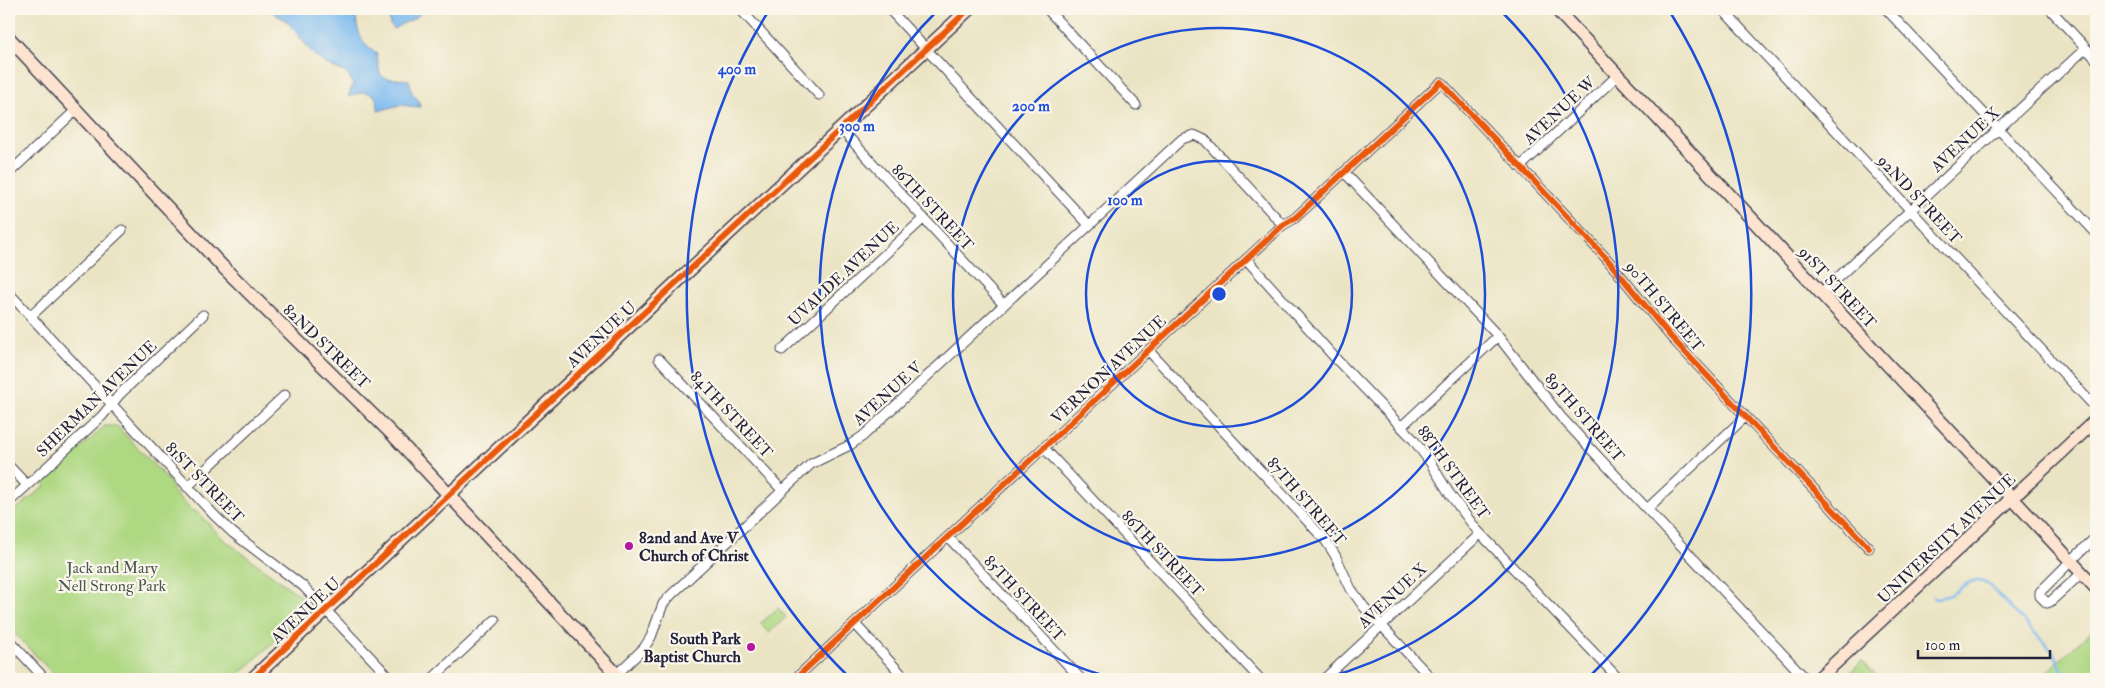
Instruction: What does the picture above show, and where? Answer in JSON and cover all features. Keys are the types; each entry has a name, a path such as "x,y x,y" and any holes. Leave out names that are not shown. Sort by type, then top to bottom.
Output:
{"street":[{"path":"740,9 820,94"},
{"path":"889,9 1089,225"},
{"name":"AVENUE U","path":"252,679 969,9"},
{"path":"1047,9 1136,105"},
{"name":"91ST STREET","path":"1556,9 2096,588"},
{"name":"92ND STREET","path":"1722,9 2096,408"},
{"path":"1886,9 2096,233"},
{"path":"2050,9 2096,59"},
{"name":"82ND STREET","path":"9,38 210,253 360,402 616,678"},
{"name":"AVENUE X","path":"1821,293 2086,48"},
{"name":"AVENUE W","path":"1520,167 1618,75"},
{"name":"90TH STREET","path":"1441,82 1606,258 1671,337 1869,548"},
{"name":"VERNON AVENUE","path":"795,679 1246,259 1283,225 1295,218 1441,82"},
{"path":"9,173 76,110"},
{"name":"86TH STREET","path":"841,129 1004,305"},
{"name":"AVENUE V","path":"616,678 648,642 663,604 782,490 811,464 850,445 863,436 1182,139 1194,136 1205,140 1283,225"},
{"name":"89TH STREET","path":"1344,172 1498,336 1561,417 1806,679"},
{"name":"UVALDE AVENUE","path":"782,350 924,218"},
{"path":"31,316 122,230"},
{"name":"88TH STREET","path":"1246,259 1337,360 1401,427 1430,462 1449,494 1480,534 1619,679"},
{"name":"81ST STREET","path":"9,293 187,487 232,533 286,572 308,591 391,679"},
{"name":"SHERMAN AVENUE","path":"9,502 102,416 120,394 203,315"},
{"path":"1401,427 1498,336"},
{"name":"87TH STREET","path":"1148,350 1326,541 1335,555 1351,589 1364,607 1432,679"},
{"name":"84TH STREET","path":"659,359 782,490"},
{"path":"187,487 285,395"},
{"path":"1647,508 1745,417"},
{"name":"UNIVERSITY AVENUE","path":"1818,679 2096,420"},
{"name":"86TH STREET","path":"1044,448 1260,679"},
{"path":"9,466 27,485"},
{"name":"AVENUE X","path":"1324,679 1480,534"},
{"name":"85TH STREET","path":"948,537 1081,679"},
{"path":"2082,573 2050,602 2045,602 2039,594 2096,537"},
{"path":"432,679 495,620"},
{"path":"855,624 906,679"},
{"path":"9,640 44,679"}],"green space":[{"name":"Jack and Mary Nell Strong Park","path":"105,426 117,426 170,482 172,490 223,539 303,598 304,614 234,679 58,679 9,627 9,515 45,486 45,481"},
{"path":"778,608 786,617 769,633 760,624"},
{"path":"2096,627 2096,679 2039,679"},
{"path":"1862,661 1879,679 1843,679"}],"water":[{"path":"267,9 357,9 356,15 360,34 366,45 376,52 380,74 385,78 409,80 412,93 419,101 420,107 399,105 378,111 376,99 369,93 360,93 348,97 353,84 348,74 324,63 313,54 288,22"},
{"path":"388,9 416,9 420,13 415,18 394,29 390,25"}],"waterway":[{"path":"1933,596 1936,598 1949,596 1973,581 1989,585 2053,652 2065,679"},
{"path":"2096,631 2096,654"}],"cycle path":[{"path":"252,679 969,9"},
{"path":"795,679 1283,225 1295,218 1441,82 1606,258 1671,337 1869,548"}],"place":[{"name":"82nd and Ave V Church of Christ","path":"629,546"},
{"name":"South Park Baptist Church","path":"751,647"}]}
